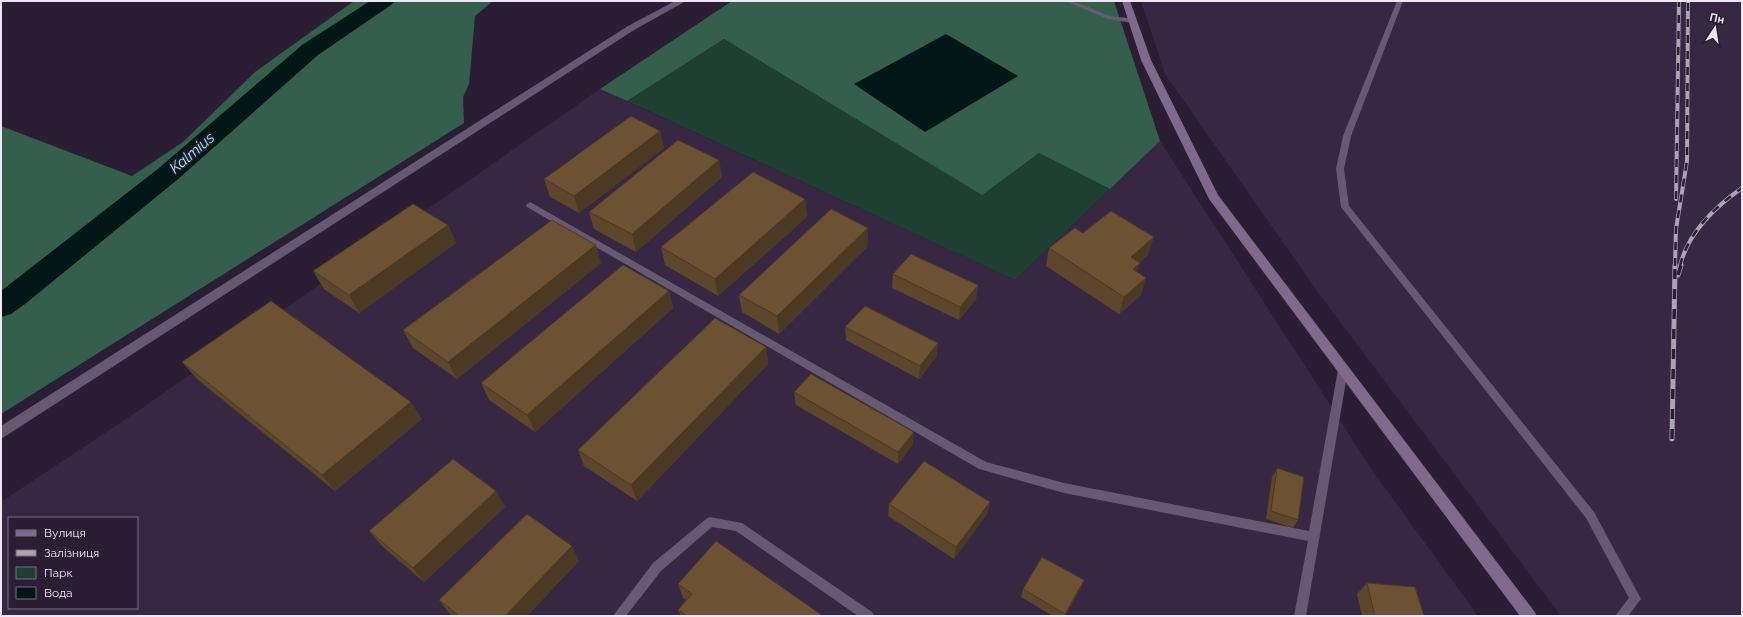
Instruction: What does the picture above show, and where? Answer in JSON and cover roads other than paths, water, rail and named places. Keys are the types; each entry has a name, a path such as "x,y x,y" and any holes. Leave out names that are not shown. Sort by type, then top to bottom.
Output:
{"main road":[{"path":"1126,1 1146,60 1213,196 1529,616"}],"street":[{"path":"1,433 631,28 682,1"}],"lane":[{"path":"1068,1 1110,18 1132,21"},
{"path":"1400,1 1347,136 1340,169 1345,207 1590,515 1635,599 1621,616"},
{"path":"530,205 982,466 1064,488 1313,537"},
{"path":"1300,616 1343,370"},
{"path":"618,616 657,567 710,522 738,526 868,616"}],"water":[{"path":"946,34 1018,76 925,132 854,84"}],"waterway":[{"name":"Kalmius","path":"1,306 168,174 310,50 384,1"}],"railway":[{"path":"1676,199 1679,1"},
{"path":"1675,266 1676,229 1687,161 1688,1"},
{"path":"1680,266 1689,242 1696,231 1722,203 1742,188"},
{"path":"1672,439 1675,265"},
{"path":"1678,275 1681,265"}]}
